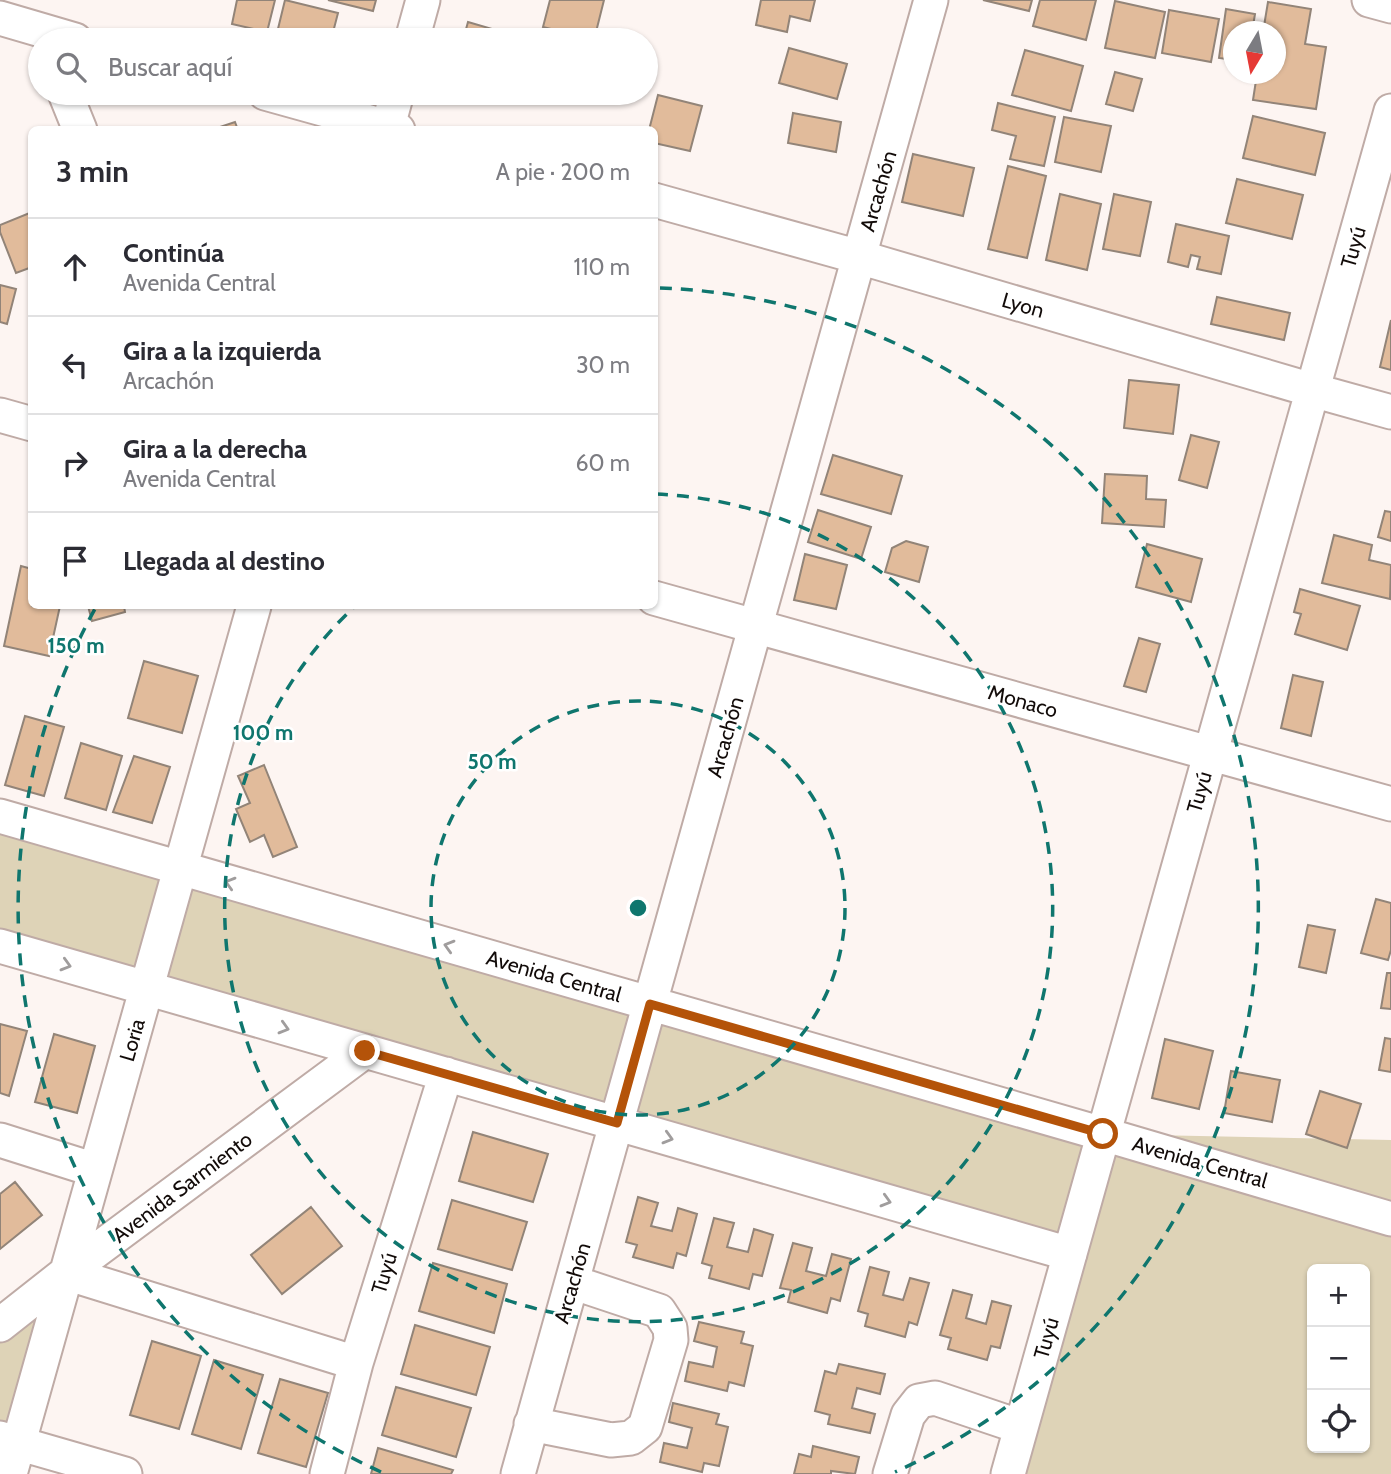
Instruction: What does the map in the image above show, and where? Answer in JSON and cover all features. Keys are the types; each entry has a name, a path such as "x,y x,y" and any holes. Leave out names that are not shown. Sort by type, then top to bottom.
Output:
{"street":[{"path":"415,28 423,0"},
{"name":"Arcachón","path":"518,1474 931,0"},
{"path":"1369,0 1391,6"},
{"path":"0,18 37,24"},
{"path":"70,105 78,126"},
{"path":"307,105 380,126"},
{"path":"392,126 395,105"},
{"name":"Tuyú","path":"1007,1474 1391,111"},
{"name":"Lyon","path":"658,201 1391,412"},
{"path":"0,415 28,423"},
{"name":"Monaco","path":"658,599 1391,804"},
{"name":"Loria","path":"9,1452 66,1273 253,609"},
{"name":"Avenida Central","path":"0,816 1391,1219"},
{"path":"0,946 1070,1254"},
{"name":"Avenida Sarmiento","path":"0,1325 365,1051"},
{"name":"Tuyú","path":"327,1474 356,1363 446,1074"},
{"path":"8,1151 95,1170"},
{"path":"66,1273 356,1363"},
{"path":"531,1424 611,1440 631,1438 645,1427 671,1340 670,1328 659,1311 572,1282"},
{"path":"890,1474 908,1415 919,1401 935,1398 1021,1427"},
{"path":"9,1452 125,1474"}],"shaded area":[{"path":"0,816 1103,1134 1391,1140 1391,1474 1008,1474 1069,1254 0,946"},
{"path":"66,1273 18,1444 0,1438 0,1325"}],"building":[{"path":"237,0 275,0 268,28 232,24"},
{"path":"285,0 338,13 334,28 278,28"},
{"path":"328,0 376,0 373,11"},
{"path":"550,0 604,0 597,28 543,27"},
{"path":"761,0 815,0 810,21 790,16 787,32 756,25"},
{"path":"983,0 1032,0 1029,11"},
{"path":"1040,0 1096,0 1086,40 1033,26"},
{"path":"1115,1 1165,12 1155,58 1105,48"},
{"path":"1268,2 1311,9 1305,44 1326,47 1316,109 1253,100 1255,84 1286,84 1286,21 1265,21"},
{"path":"1226,9 1255,14 1254,21 1224,21"},
{"path":"1169,10 1219,19 1211,62 1162,53"},
{"path":"468,22 489,28 466,28"},
{"path":"1223,30 1223,59 1219,58"},
{"path":"789,48 847,64 837,99 779,83"},
{"path":"1025,50 1083,66 1071,111 1012,95"},
{"path":"1115,72 1142,79 1133,111 1106,104"},
{"path":"658,95 702,106 690,151 658,144 658,126 650,126 655,105 658,105"},
{"path":"998,103 1055,117 1044,166 1010,159 1016,136 992,130"},
{"path":"793,113 841,122 836,152 788,143"},
{"path":"1253,116 1325,133 1315,175 1243,158"},
{"path":"1064,117 1111,126 1101,172 1055,162"},
{"path":"913,154 974,168 963,216 902,202"},
{"path":"1008,166 1046,176 1027,258 988,249"},
{"path":"1237,179 1303,195 1292,239 1226,223"},
{"path":"1060,194 1101,204 1087,270 1046,260"},
{"path":"1114,194 1151,202 1140,256 1103,249"},
{"path":"28,214 28,268 16,273 0,232 0,225"},
{"path":"1176,224 1229,236 1221,274 1197,269 1200,257 1191,255 1188,267 1168,262"},
{"path":"0,285 16,289 7,324 0,322"},
{"path":"1217,297 1290,313 1284,340 1211,324"},
{"path":"1391,320 1391,370 1380,367"},
{"path":"1129,380 1179,385 1173,434 1124,428"},
{"path":"1191,435 1219,442 1207,488 1179,480"},
{"path":"833,455 902,476 891,514 821,494"},
{"path":"1105,474 1147,476 1146,499 1166,500 1164,527 1102,523"},
{"path":"818,510 871,527 861,559 808,542"},
{"path":"1385,511 1391,512 1391,541 1378,537"},
{"path":"1334,535 1372,545 1369,560 1391,565 1390,599 1322,583"},
{"path":"906,541 928,547 919,582 885,572 892,548"},
{"path":"1147,544 1202,559 1191,602 1136,587"},
{"path":"805,554 847,565 836,609 794,600"},
{"path":"21,566 28,568 28,609 59,609 49,656 4,646"},
{"path":"1300,589 1360,606 1347,650 1295,634 1301,614 1294,612"},
{"path":"89,609 124,609 125,612 92,621"},
{"path":"1139,638 1160,644 1146,692 1124,686"},
{"path":"144,661 198,676 182,733 128,718"},
{"path":"1293,675 1323,682 1311,736 1281,728"},
{"path":"25,716 64,727 44,796 5,785"},
{"path":"81,743 122,756 106,810 65,798"},
{"path":"134,756 170,767 152,823 113,812"},
{"path":"264,765 297,847 273,857 264,835 250,842 236,809 250,803 238,776"},
{"path":"1376,899 1391,903 1391,950 1388,960 1361,953"},
{"path":"1308,925 1335,930 1326,973 1299,967"},
{"path":"1387,973 1391,973 1391,1009 1381,1008"},
{"path":"0,1024 27,1031 9,1096 0,1093"},
{"path":"54,1034 95,1046 77,1113 35,1102"},
{"path":"1385,1038 1391,1039 1391,1072 1379,1070"},
{"path":"1165,1039 1213,1051 1199,1109 1152,1098"},
{"path":"1231,1071 1280,1080 1272,1122 1224,1113"},
{"path":"1320,1091 1361,1104 1347,1148 1306,1134"},
{"path":"473,1132 548,1154 533,1202 459,1181"},
{"path":"15,1182 42,1215 0,1249 0,1194"},
{"path":"638,1197 658,1203 651,1226 672,1231 678,1208 697,1214 686,1256 677,1253 673,1268 633,1257 637,1245 626,1242"},
{"path":"452,1200 527,1222 512,1270 438,1249"},
{"path":"311,1207 342,1246 282,1294 251,1255"},
{"path":"714,1218 734,1223 727,1247 748,1252 754,1229 773,1235 762,1276 753,1274 749,1289 709,1278 712,1266 702,1263"},
{"path":"793,1243 812,1248 806,1271 826,1276 832,1254 851,1259 840,1301 831,1298 827,1313 788,1302 791,1290 780,1288"},
{"path":"433,1263 507,1284 494,1333 419,1311"},
{"path":"870,1267 889,1272 883,1295 903,1300 910,1278 929,1283 917,1325 909,1322 905,1337 865,1326 868,1314 858,1311"},
{"path":"953,1290 972,1295 966,1318 986,1324 992,1301 1011,1306 1000,1348 991,1346 987,1360 948,1349 951,1338 940,1335"},
{"path":"699,1322 744,1332 741,1343 753,1346 744,1386 729,1382 727,1391 685,1381 689,1362 713,1367 717,1347 694,1341"},
{"path":"415,1325 490,1347 476,1395 401,1374"},
{"path":"152,1341 201,1356 179,1429 130,1415"},
{"path":"214,1360 263,1375 241,1449 192,1434"},
{"path":"839,1364 885,1374 880,1394 857,1388 852,1408 875,1414 870,1433 828,1424 830,1415 815,1411 825,1371 836,1374"},
{"path":"280,1379 328,1393 306,1467 258,1453"},
{"path":"396,1387 471,1408 456,1457 382,1435"},
{"path":"673,1403 719,1414 716,1424 728,1427 719,1466 704,1463 702,1472 660,1462 664,1443 687,1448 692,1428 669,1422"},
{"path":"813,1446 859,1457 855,1474 831,1471 831,1474 794,1474 799,1454 811,1457"},
{"path":"378,1448 453,1470 451,1474 371,1474"}],"route":[{"path":"365,1051 617,1123 650,1004 1103,1134"}]}
